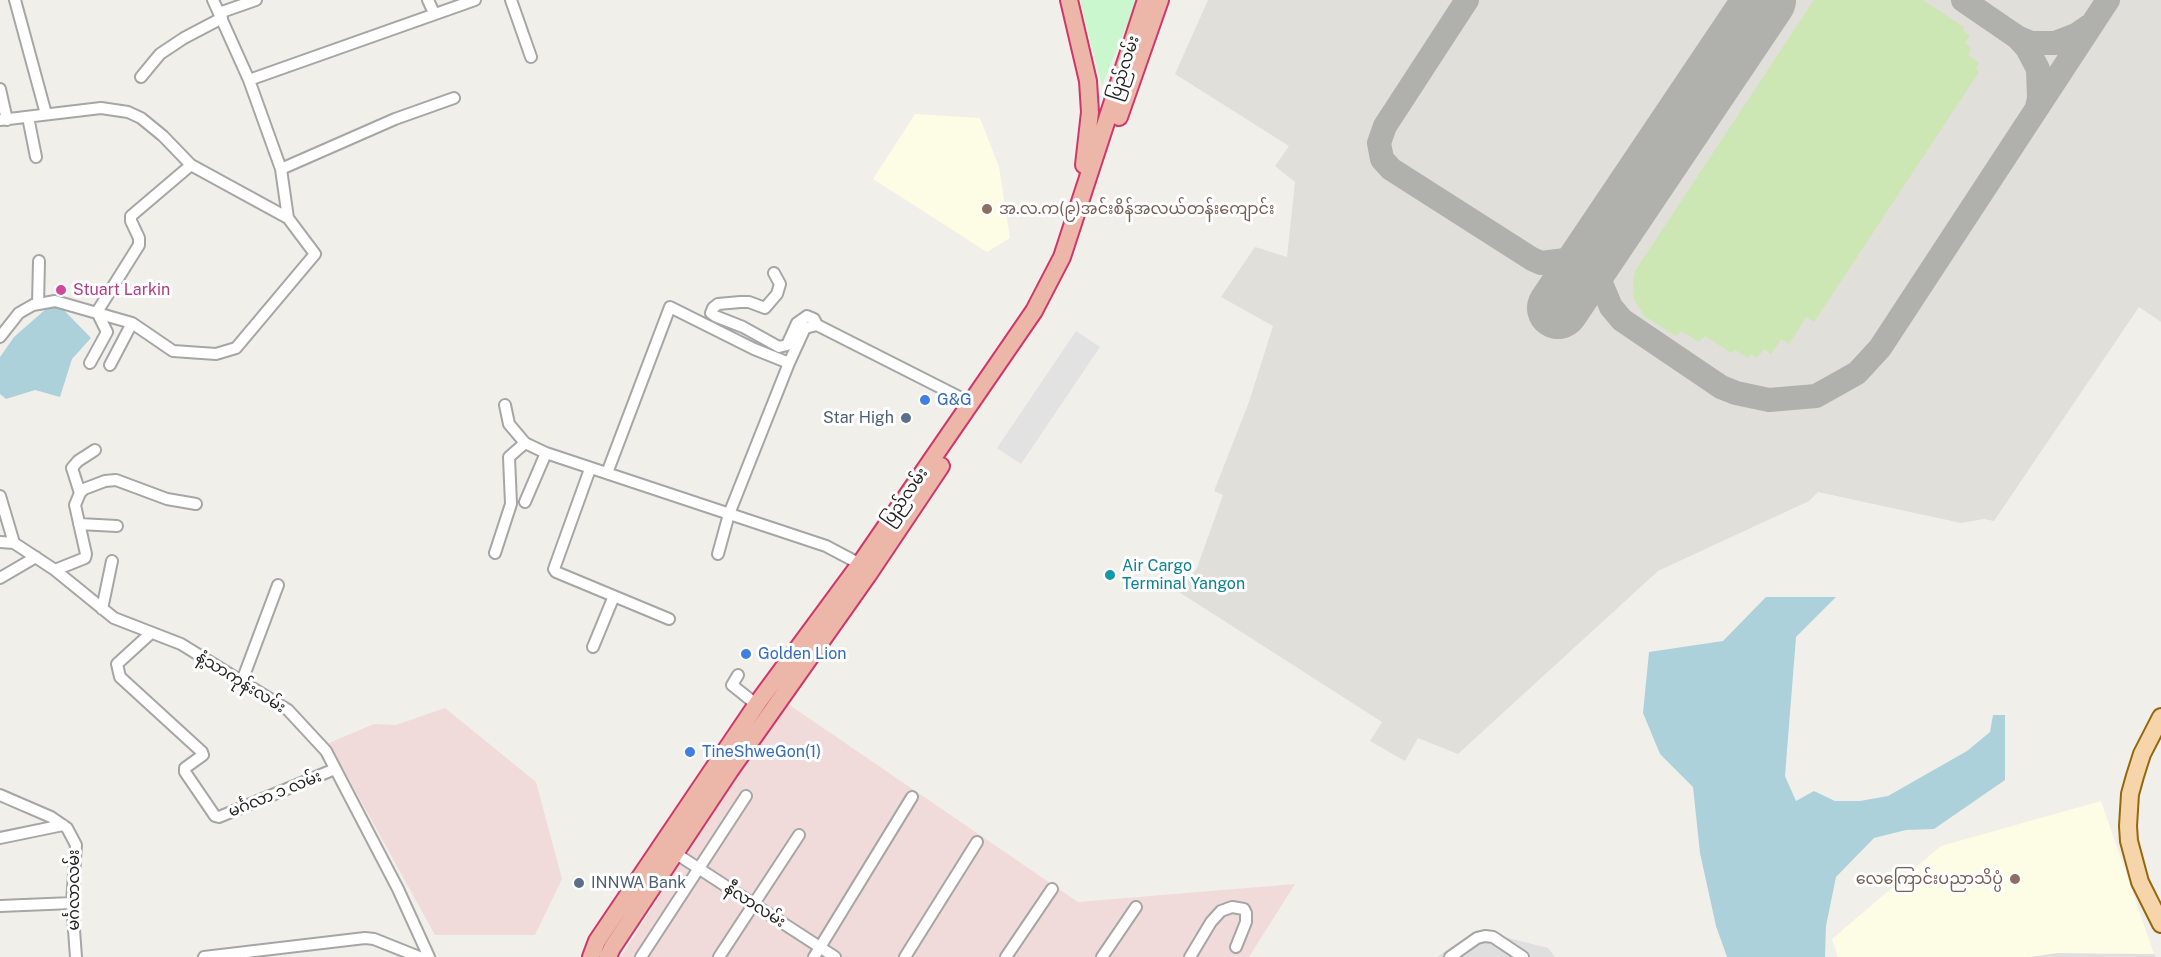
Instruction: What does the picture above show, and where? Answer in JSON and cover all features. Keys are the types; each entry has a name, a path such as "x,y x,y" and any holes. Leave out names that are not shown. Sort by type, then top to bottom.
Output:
{"highway":[{"path":"1069,0 1088,81 1090,112 1080,201"},
{"name":"ပြည်လမ်း","path":"591,957 597,941 757,705 860,564 1034,311 1062,257 1146,0"},
{"name":"ပြည်လမ်း","path":"607,954 1042,316 1069,260 1160,0"}],"main road":[{"path":"2161,717 2142,754 2130,794 2129,841 2140,882 2161,924"},
{"path":"2161,737 2150,757 2139,798 2139,839 2143,860 2161,902"}],"street":[{"path":"15,0 46,114"},
{"path":"213,0 249,80 281,169 288,218"},
{"path":"141,77 160,54 220,16 256,0"},
{"path":"428,0 434,13"},
{"path":"249,80 475,0"},
{"path":"511,0 531,57"},
{"path":"0,89 3,120 101,108 129,112 141,118 163,136 191,165 288,218 315,254 236,348 216,354 173,351 132,323 55,301 38,304 19,313 0,337"},
{"path":"281,169 395,119 454,98"},
{"path":"28,117 36,158"},
{"path":"97,312 139,245 139,238 130,221 131,216 191,165"},
{"path":"38,304 39,261"},
{"path":"774,273 780,284 777,294 765,308 749,302 718,304 711,313 779,347 787,345 797,323 807,316 814,319 817,325 971,403"},
{"path":"607,473 670,307 754,349 789,363"},
{"path":"90,363 107,332 97,312"},
{"path":"110,365 132,323"},
{"path":"718,554 729,514 789,363 805,328 817,325"},
{"path":"504,405 509,424 525,443 546,453 826,546 860,564"},
{"path":"495,553 511,504 509,457 525,443"},
{"path":"80,493 72,468 78,461 96,450"},
{"path":"525,502 546,453"},
{"path":"590,469 554,569 556,572 669,620"},
{"path":"55,570 85,558 75,505 84,489 105,481 117,480 167,499 196,504"},
{"path":"0,496 14,543 0,542"},
{"path":"79,524 117,526"},
{"name":"နံ့သာကုန်းလမ်း","path":"14,543 55,570 114,618 181,644 288,710 326,751 398,889 429,957"},
{"path":"0,578 36,557"},
{"path":"102,609 112,561"},
{"path":"242,681 278,585"},
{"path":"593,647 614,596"},
{"name":"မင်္ဂလာ ၁ လမ်း","path":"151,633 117,664 120,677 202,752 203,755 185,768 185,772 215,816 219,817 335,769"},
{"path":"738,675 732,685 757,705"},
{"name":"မင်္ဂလာလမ်း","path":"0,795 51,817 67,828 76,845 72,903 76,957"},
{"path":"641,957 746,796"},
{"path":"817,952 912,797"},
{"path":"0,838 63,825"},
{"path":"719,957 799,836"},
{"path":"905,957 977,842"},
{"name":"နီလာလမ်း","path":"675,853 754,904 817,952 835,957"},
{"path":"1006,957 1052,889"},
{"path":"0,906 72,903"},
{"path":"1102,957 1136,907"},
{"path":"1190,957 1211,922 1221,911 1232,907 1244,909 1246,913 1246,922 1236,947"},
{"path":"1450,957 1477,938 1485,936 1493,937 1523,957"},
{"path":"204,957 365,938 374,939 419,957"}],"shaded area":[{"path":"1208,0 2161,0 2161,322 2139,307 1994,521 1984,519 1961,523 1818,492 1809,501 1658,571 1458,754 1418,738 1405,761 1370,741 1382,722 1179,592 1197,568 1223,495 1214,491 1249,402 1273,326 1221,297 1255,247 1287,257 1295,182 1275,166 1289,146 1175,74"},
{"path":"915,114 980,118 999,167 1010,238 987,252 873,179"},
{"path":"1076,331 1100,347 1021,464 997,448"},
{"path":"785,702 1078,902 1295,884 1249,957 621,957 731,782"},
{"path":"445,708 536,782 562,879 535,935 435,935 329,743 374,724 396,725"},
{"name":"လေကြောင်းပညာသိပ္ပံ","path":"2101,801 2154,954 2057,953 2030,957 1838,957 1832,939 1941,846"},
{"path":"1477,930 1548,948 1555,957 1437,957"},
{"path":"2057,953 2154,954 2156,957 2030,957"}],"green space":[{"path":"1080,0 1137,0 1102,86"},
{"path":"1814,0 1923,0 1964,27 1963,31 1970,35 1965,43 1971,48 1968,55 1979,63 1976,69 1979,72 1814,322 1806,317 1789,344 1781,339 1771,354 1764,349 1757,358 1751,354 1748,358 1735,350 1731,353 1705,336 1699,342 1681,331 1676,336 1644,316 1634,299 1633,280 1635,271"}],"water":[{"path":"55,301 91,338 72,359 60,397 35,390 6,399 0,394 0,357 14,337"},
{"path":"1766,597 1836,597 1796,637 1785,776 1796,801 1814,791 1835,801 1860,801 1888,796 1967,751 1990,732 1993,715 2005,715 2005,780 1934,829 1906,830 1874,838 1836,877 1826,926 1825,957 1727,957 1716,926 1700,853 1693,787 1660,754 1643,713 1649,652 1723,641"}],"taxiway":[{"path":"1467,0 1385,126 1379,143 1382,159 1391,169 1541,263 1574,259 1601,243"},
{"path":"1963,0 2017,37 2027,48 2038,69 2037,107"},
{"path":"1601,243 1598,270 1601,283 1611,307 1622,320 1721,387 1736,393 1769,400 1816,396 1857,373 1880,348 2108,0"},
{"path":"2017,37 2031,43 2055,43 2076,35 2089,26"}],"runway":[{"path":"1558,308 1765,0"}],"place":[{"name":"အ.လ.က(၉)အင်းစိန်အလယ်တန်းကျောင်း","path":"987,209"},
{"name":"Stuart Larkin","path":"61,290"},
{"name":"G&G","path":"925,400"},
{"name":"Star High","path":"906,418"},
{"name":"Air Cargo Terminal Yangon","path":"1110,575"},
{"name":"Golden Lion","path":"746,654"},
{"name":"TineShweGon(1)","path":"690,752"},
{"name":"လေကြောင်းပညာသိပ္ပံ","path":"2015,879"},
{"name":"INNWA Bank","path":"579,883"}]}
